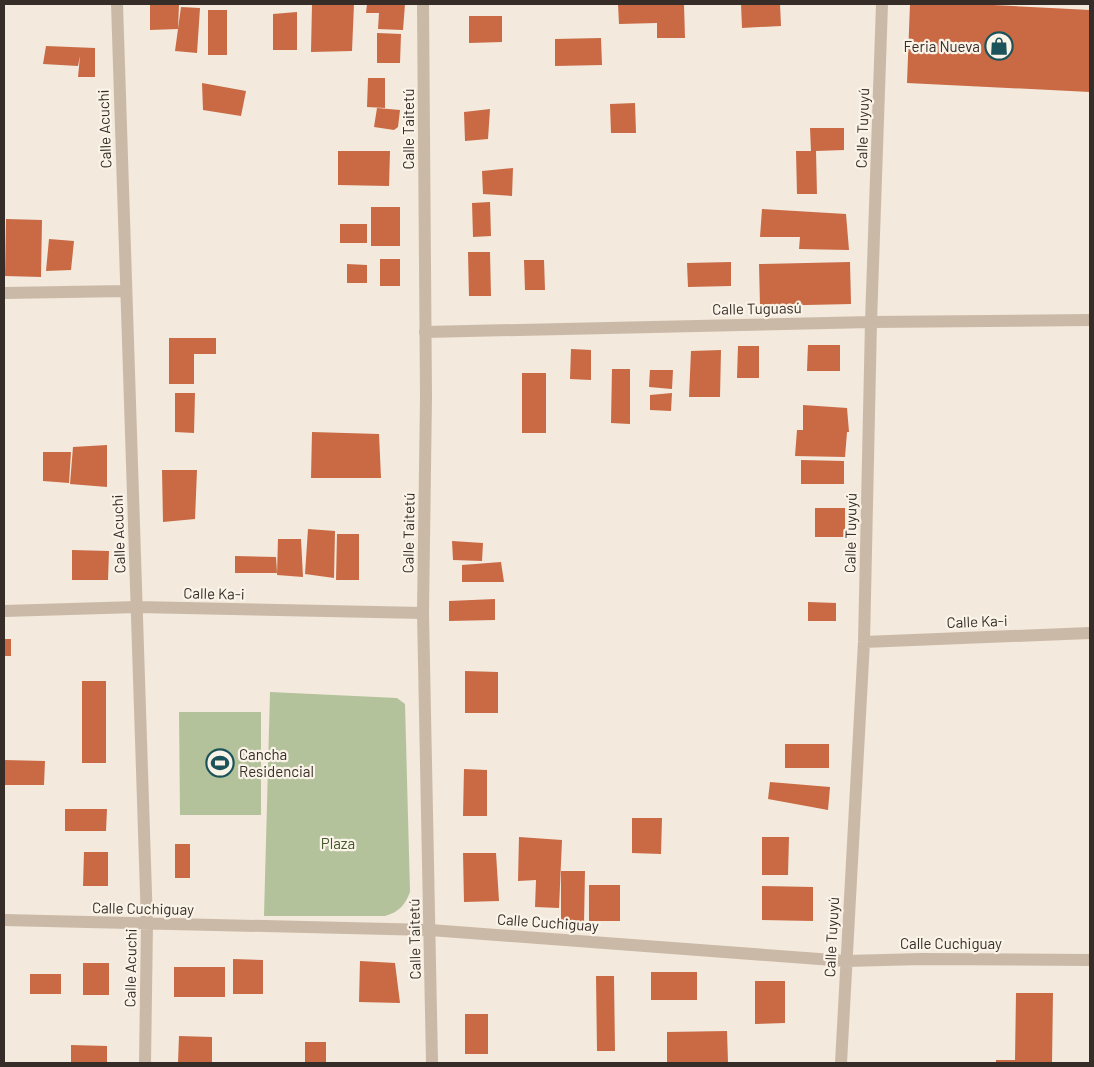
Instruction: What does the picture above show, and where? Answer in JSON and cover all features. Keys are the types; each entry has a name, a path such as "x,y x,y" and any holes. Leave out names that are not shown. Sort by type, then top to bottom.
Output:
{"street":[{"name":"Calle Acuchi","path":"117,4 147,924 145,1063"},
{"name":"Calle Taitetú","path":"423,4 426,397 423,614 432,1063"},
{"name":"Calle Tuyuyú","path":"841,1063 864,642 882,4"},
{"path":"4,292 125,291"},
{"name":"Calle Tuguasú","path":"425,332 872,322 1090,320"},
{"name":"Calle Ka-i","path":"4,611 137,608 423,614"},
{"name":"Calle Ka-i","path":"864,642 1090,633"},
{"name":"Calle Cuchiguay","path":"4,920 430,930 846,960 1090,960"}],"green space":[{"name":"Plaza","path":"270,692 397,698 405,704 410,892 404,904 398,910 385,916 264,916"},
{"name":"Cancha Residencial","path":"179,712 261,712 261,815 180,815"}],"building":[{"path":"150,4 179,4 178,29 150,30"},
{"path":"312,4 354,4 352,51 311,52"},
{"path":"367,4 405,4 403,30 378,29 379,13 366,13"},
{"path":"618,4 684,4 685,38 657,38 657,23 619,24"},
{"path":"741,4 780,4 781,26 742,28"},
{"name":"Feria Nueva","path":"910,4 974,4 1090,10 1090,92 907,83"},
{"path":"181,7 200,8 197,53 175,51"},
{"path":"208,10 227,10 227,55 208,55"},
{"path":"297,12 297,50 273,50 273,14"},
{"path":"469,16 502,16 502,42 469,43"},
{"path":"377,33 401,34 400,63 377,63"},
{"path":"601,38 602,65 555,66 555,39"},
{"path":"46,46 95,48 95,77 78,77 80,56 78,66 43,64"},
{"path":"368,78 385,78 385,108 367,107"},
{"path":"202,83 246,91 241,116 203,110"},
{"path":"635,103 636,133 611,133 610,104"},
{"path":"377,108 400,110 398,127 394,130 374,127"},
{"path":"490,109 488,139 465,141 464,112"},
{"path":"810,128 844,128 844,150 816,151 817,194 797,194 796,151 811,151"},
{"path":"338,151 390,151 389,186 338,185"},
{"path":"513,168 512,196 483,194 482,171"},
{"path":"490,202 491,236 473,237 472,203"},
{"path":"371,207 400,207 400,246 371,246"},
{"path":"762,209 846,214 849,250 799,249 800,237 760,237"},
{"path":"6,219 42,220 41,277 5,276"},
{"path":"340,224 367,224 367,243 340,243"},
{"path":"49,239 74,241 71,270 46,271"},
{"path":"468,252 490,252 491,296 469,296"},
{"path":"380,259 400,259 400,286 380,286"},
{"path":"524,260 544,260 545,290 525,290"},
{"path":"731,262 731,286 688,287 687,263"},
{"path":"850,262 851,304 760,306 759,264"},
{"path":"347,264 367,265 367,283 347,283"},
{"path":"169,338 216,338 216,354 194,354 194,384 169,384"},
{"path":"808,345 840,345 840,371 807,371"},
{"path":"738,346 759,346 759,378 737,378"},
{"path":"571,349 591,350 591,380 570,379"},
{"path":"721,350 720,397 689,397 691,351"},
{"path":"612,369 630,369 630,424 611,423"},
{"path":"650,370 673,370 672,389 649,387"},
{"path":"522,373 546,373 546,433 522,433"},
{"path":"175,393 195,393 194,433 175,432"},
{"path":"672,393 671,411 650,410 650,395"},
{"path":"803,405 847,408 849,432 847,432 845,457 795,456 797,430 803,430"},
{"path":"312,432 379,434 381,478 311,478"},
{"path":"107,445 107,487 70,484 73,447"},
{"path":"43,452 71,452 69,483 43,481"},
{"path":"801,460 844,461 844,484 801,484"},
{"path":"162,470 197,470 195,519 163,522"},
{"path":"815,508 845,508 845,537 815,537"},
{"path":"308,529 335,531 334,578 305,574"},
{"path":"337,534 359,534 359,580 336,580"},
{"path":"278,539 301,539 303,577 277,575"},
{"path":"452,541 483,543 482,561 453,560"},
{"path":"72,550 109,551 108,580 72,580"},
{"path":"235,556 276,557 277,573 235,573"},
{"path":"501,562 504,582 462,582 462,565"},
{"path":"495,599 495,620 449,621 449,601"},
{"path":"808,602 836,603 836,621 808,621"},
{"path":"4,639 11,639 11,656 4,656"},
{"path":"465,671 498,672 498,713 465,713"},
{"path":"82,681 106,681 106,763 82,763"},
{"path":"785,744 829,744 829,768 785,768"},
{"path":"4,760 45,761 44,785 4,785"},
{"path":"464,769 487,770 487,816 463,816"},
{"path":"770,782 830,787 828,810 768,799"},
{"path":"65,809 107,809 106,831 65,831"},
{"path":"632,818 662,818 661,854 632,853"},
{"path":"519,837 562,840 559,908 535,907 536,880 518,881"},
{"path":"762,837 789,837 788,875 762,875"},
{"path":"175,844 190,844 190,878 175,878"},
{"path":"84,852 108,852 108,886 83,886"},
{"path":"463,853 496,853 499,901 464,902"},
{"path":"561,871 585,871 584,923 561,923"},
{"path":"589,885 620,885 620,921 589,921"},
{"path":"762,886 813,887 813,921 762,920"},
{"path":"233,959 263,960 263,994 233,994"},
{"path":"360,961 395,963 400,1003 359,1002"},
{"path":"83,963 109,963 109,995 83,995"},
{"path":"174,967 225,967 225,997 174,997"},
{"path":"651,972 697,972 697,1000 651,1000"},
{"path":"30,974 61,974 61,994 30,994"},
{"path":"596,976 614,976 615,1051 597,1051"},
{"path":"755,981 785,981 785,1023 755,1024"},
{"path":"1016,993 1053,993 1052,1063 996,1063 996,1060 1015,1060"},
{"path":"465,1014 488,1014 488,1054 465,1054"},
{"path":"727,1031 728,1063 667,1063 667,1032"},
{"path":"179,1036 212,1037 212,1063 178,1063"},
{"path":"305,1042 326,1042 326,1063 305,1063"},
{"path":"71,1045 107,1046 107,1063 71,1063"}],"place":[{"name":"Feria Nueva","path":"999,46"},
{"name":"Cancha Residencial","path":"220,763"}]}
